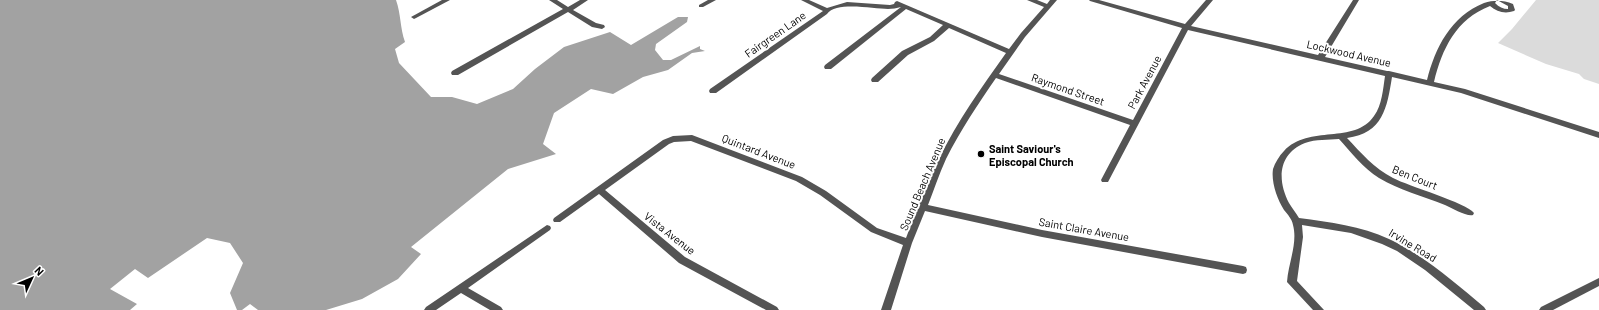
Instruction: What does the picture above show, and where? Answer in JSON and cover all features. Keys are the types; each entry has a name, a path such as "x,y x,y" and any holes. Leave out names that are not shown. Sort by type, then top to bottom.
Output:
{"street":[{"path":"414,17 447,0"},
{"path":"552,0 594,25 602,27"},
{"path":"455,73 585,0"},
{"path":"701,6 713,0"},
{"path":"804,0 827,10"},
{"path":"1030,0 1051,3"},
{"path":"1038,0 1051,3"},
{"name":"Lockwood Avenue","path":"1092,0 1186,27 1389,73 1494,100 1599,135"},
{"name":"Park Avenue","path":"1105,180 1186,27 1210,0"},
{"path":"1321,57 1356,0"},
{"path":"1430,83 1445,40 1450,32 1476,8 1493,2 1501,10 1512,10 1511,5 1500,0"},
{"name":"Sound Beach Avenue","path":"886,310 908,243 944,156 972,105 1011,52 1051,3"},
{"name":"Fairgreen Lane","path":"713,91 825,13 827,10 847,4 890,7 900,5"},
{"path":"828,67 900,5 1011,52"},
{"path":"875,80 905,53 932,39 948,25"},
{"path":"1319,310 1292,282 1299,237 1296,221 1286,206 1280,189 1277,172 1279,163 1286,152 1295,145 1312,138 1341,136 1363,130 1372,124 1378,117 1389,73"},
{"name":"Raymond Street","path":"994,74 1135,124"},
{"name":"Ben Court","path":"1341,136 1364,161 1382,175 1401,184 1452,203 1470,213"},
{"name":"Quintard Avenue","path":"557,220 666,142 673,139 692,138 798,178 823,193 874,230 908,243"},
{"name":"Vista Avenue","path":"600,190 682,260 774,310"},
{"name":"Saint Claire Avenue","path":"923,207 973,220 1037,233 1243,270"},
{"name":"Irvine Road","path":"1296,221 1347,228 1389,243 1435,272 1481,310"},
{"path":"429,310 547,228"},
{"path":"1544,310 1599,282"},
{"path":"461,288 498,310"}],"shaded area":[{"path":"0,0 396,0 405,42 395,49 399,63 431,97 452,97 477,104 513,89 535,69 564,47 610,32 631,45 678,17 688,17 687,22 656,44 655,50 663,60 671,60 700,46 700,49 705,51 692,53 668,70 643,77 613,94 591,89 554,113 543,144 556,154 508,169 411,247 421,254 398,279 362,299 326,310 258,310 250,304 242,310 237,310 230,293 243,263 230,243 207,238 148,278 135,269 110,289 137,304 130,310 0,310"},
{"path":"1536,0 1599,0 1599,84 1584,79 1579,74 1546,64 1498,43 1512,29"}],"place":[{"name":"Saint Saviour's Episcopal Church","path":"981,154"}]}
